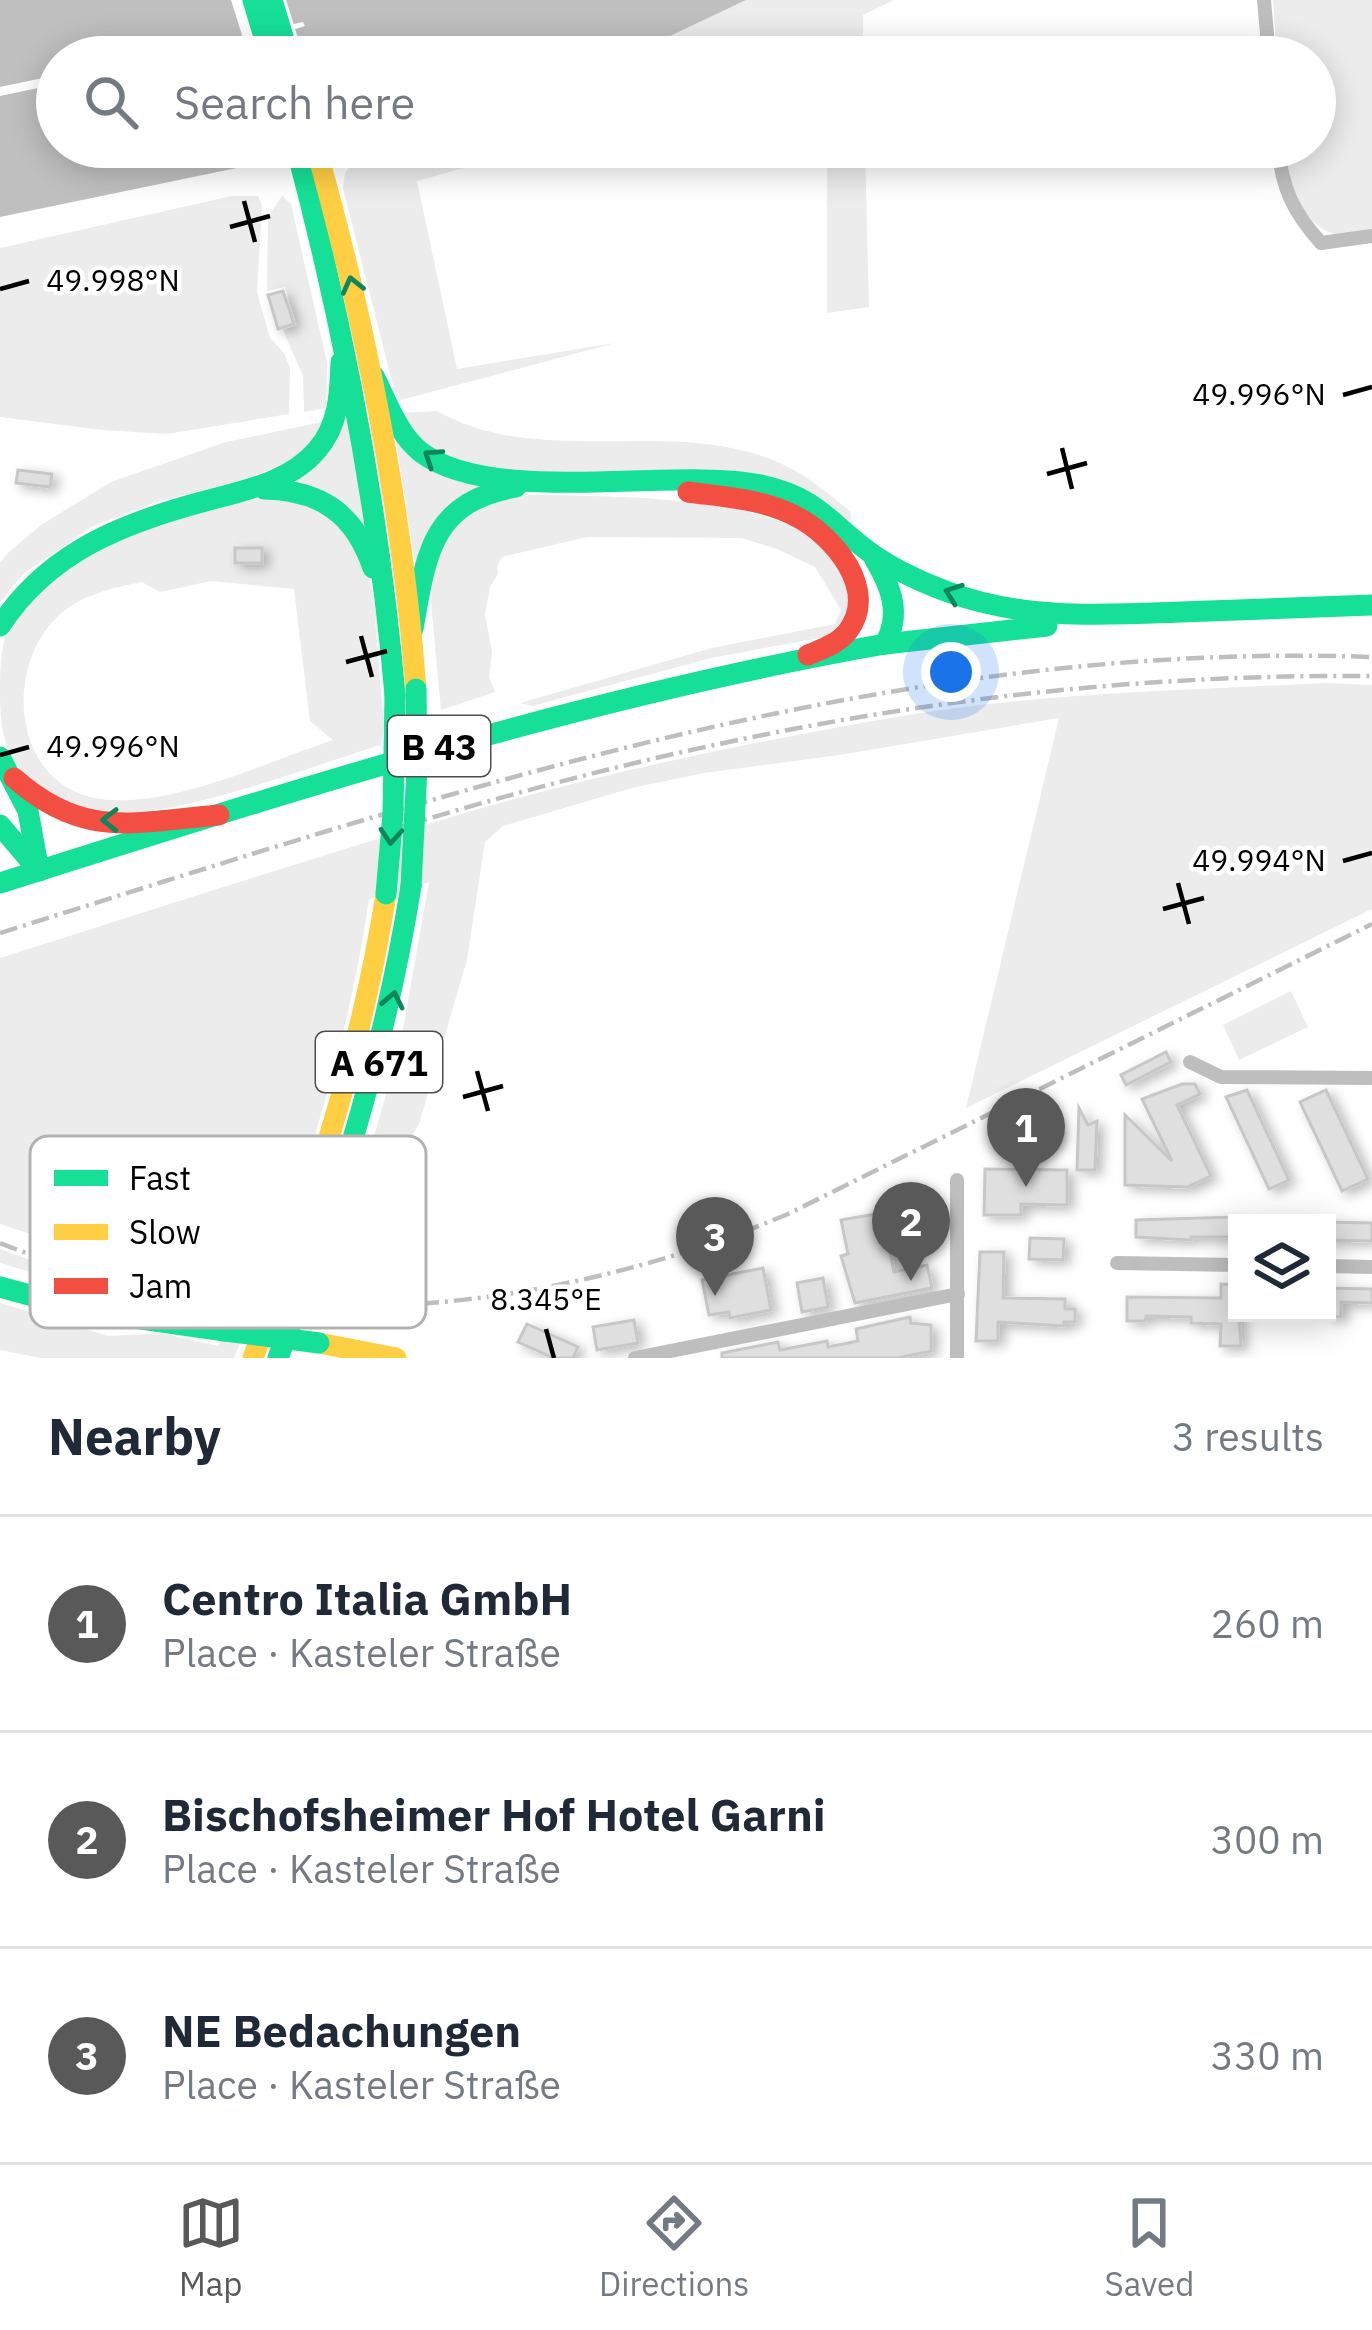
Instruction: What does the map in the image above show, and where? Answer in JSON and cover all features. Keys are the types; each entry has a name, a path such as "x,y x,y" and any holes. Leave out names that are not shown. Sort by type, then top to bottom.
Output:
{"main road":[{"path":"253,0 264,36"},
{"path":"272,0 283,36"},
{"name":"A 671","path":"306,168 320,196 374,376 396,491 405,692 416,808 411,886 386,1032 359,1136"},
{"name":"A 671","path":"318,168 342,325 402,631"},
{"path":"0,626 34,579 84,545 149,517 250,490 286,473 326,439 338,401 342,325"},
{"path":"374,376 409,439 444,467 507,478 752,483 786,492 818,508 872,554 895,603 893,632 885,644 869,625 849,569 832,544 811,525 773,508 652,489 509,487 471,499 436,532 402,631"},
{"path":"250,490 287,488 311,493 331,500 347,514 402,631"},
{"path":"872,554 921,581 1006,609 1062,616 1151,614"},
{"path":"808,655 832,645 850,628 858,597"},
{"name":"B 43","path":"0,883 451,742 642,690 808,655 1151,614 1372,605"},
{"name":"B 43","path":"1076,624 1372,619"},
{"name":"A 671","path":"334,1136 363,1030 386,894 405,692"},
{"path":"0,758 35,824 39,871"},
{"path":"14,778 52,807 84,819 107,822 219,815"},
{"path":"0,825 39,871"},
{"path":"0,825 0,846"},
{"path":"0,1288 30,1296"},
{"path":"204,1328 396,1358"},
{"name":"A 671","path":"254,1358 265,1328"},
{"name":"A 671","path":"278,1358 289,1328"}],"street":[{"path":"1264,0 1267,36"},
{"path":"1280,168 1296,215 1321,243 1372,236"},
{"path":"1190,1062 1221,1076 1372,1078"},
{"path":"957,1180 957,1358"},
{"path":"1117,1263 1228,1265"},
{"path":"1336,1266 1372,1267"},
{"path":"635,1358 958,1294"}],"shaded area":[{"path":"0,0 746,0 670,36 273,36 305,26 303,22 240,36 36,36 36,79 0,87"},
{"path":"746,0 894,0 863,15 863,36 670,36"},
{"path":"1273,0 1372,0 1372,231 1345,235 1316,224 1289,174 1288,168 1336,168 1336,36 1276,36"},
{"path":"36,88 36,168 237,168 0,217 0,96"},
{"path":"349,168 464,168 417,181 457,369 615,343 397,401 343,188"},
{"path":"827,168 866,168 869,307 827,313"},
{"path":"232,196 258,196 262,206 257,292 270,338 290,368 289,414 167,434 0,417 0,248"},
{"path":"282,196 291,204 327,363 326,408 304,412 303,376 283,330 297,325 285,287 267,291 268,217"},
{"path":"345,405 369,540 297,475"},
{"path":"437,411 476,428 517,437 690,442 732,448 794,470 850,511 852,519 847,521 819,502 494,473 426,447 401,413"},
{"path":"322,422 297,459 91,527 23,574 0,603 0,563 9,552 41,525 111,482 226,442"},
{"path":"395,435 499,484 467,495 418,583"},
{"path":"524,494 699,503 790,525 823,545 843,572 852,617 830,636 711,658 532,706 520,703 712,648 835,624 841,610 815,567 741,538 587,537 502,557 485,614 492,652 489,677 495,692 441,710 432,567 459,516 477,504"},
{"path":"282,496 320,503 362,550 373,594 384,726 381,745 235,792 121,814 73,806 28,779 6,743 0,675 8,627 24,600 51,575 101,546 162,522","holes":["211,581 294,589 310,721 333,740 194,789 137,799 110,800 78,793 54,777 36,755 26,728 28,669 39,641 57,617 76,603 142,582 160,592"]},
{"path":"1372,685 1372,909 966,1108 1059,718 632,788 503,826 485,842 467,960 412,1136 374,1136 400,1046 429,882 369,899 347,1017 315,1136 30,1136 30,1234 0,1224 0,958 292,865 575,783 902,716 1114,694"},
{"path":"1291,991 1308,1027 1239,1060 1223,1025"},
{"path":"0,1249 29,1259 30,1272 0,1263"},
{"path":"0,1303 30,1312 30,1328 82,1328 108,1336 162,1333 218,1346 226,1328 246,1328 234,1358 41,1358 0,1350"}],"pier":[{"path":"231,0 286,0 297,36 242,36"}],"building":[{"path":"283,291 294,324 278,329 268,295"},
{"path":"18,470 52,474 50,487 16,483"},
{"path":"235,548 262,548 262,563 235,563"},
{"path":"1166,1052 1171,1062 1126,1085 1121,1075"},
{"path":"1195,1084 1200,1094 1177,1105 1211,1176 1187,1187 1125,1185 1125,1115 1172,1161 1142,1099"},
{"path":"1247,1090 1289,1180 1269,1189 1226,1097"},
{"path":"1326,1090 1368,1179 1342,1191 1300,1102"},
{"path":"1079,1108 1088,1125 1097,1121 1095,1170 1077,1170"},
{"path":"1050,1121 1058,1137 1013,1160 1005,1143"},
{"path":"985,1169 1067,1170 1067,1205 1021,1204 1021,1215 984,1215"},
{"path":"913,1190 923,1215 886,1232 894,1272 927,1265 932,1288 855,1303 841,1256 848,1254 841,1220 882,1213 880,1205"},
{"path":"1228,1217 1228,1237 1136,1237 1136,1220"},
{"path":"1336,1222 1372,1223 1372,1241 1336,1240"},
{"path":"1030,1238 1064,1239 1063,1260 1029,1259"},
{"path":"980,1252 1004,1252 1003,1298 1065,1299 1065,1309 1075,1309 1075,1322 1064,1322 1064,1326 998,1322 998,1341 976,1341"},
{"path":"763,1268 771,1310 730,1318 729,1312 709,1315 702,1280"},
{"path":"823,1278 828,1307 802,1312 797,1283"},
{"path":"1221,1284 1228,1284 1228,1322 1239,1322 1241,1346 1220,1346 1221,1324 1191,1323 1191,1317 1146,1316 1145,1321 1127,1321 1127,1297 1221,1298"},
{"path":"1336,1288 1372,1289 1372,1303 1341,1302 1341,1317 1336,1317"},
{"path":"910,1317 911,1323 931,1325 931,1351 898,1358 722,1358 722,1353 778,1342 780,1350 858,1341 856,1329"},
{"path":"634,1320 638,1343 597,1350 593,1327"},
{"path":"527,1324 578,1347 573,1358 554,1358 518,1342"}],"railway":[{"path":"0,933 506,779 675,736 846,700 1019,673 1194,658 1372,657"},
{"path":"401,827 641,762 881,714 1124,685 1372,676"},
{"path":"426,1302 497,1296 596,1277 693,1249 788,1214 1372,924"},
{"path":"0,1243 30,1253"}],"traffic: fast":[{"path":"253,0 264,36"},
{"path":"272,0 283,36"},
{"path":"301,168 358,419 380,556 395,695"},
{"path":"0,626 42,578 91,543 148,518 268,483 306,461 334,419 341,362"},
{"path":"374,376 406,437 422,453 454,469 537,482 681,480 761,485 812,505 901,572 977,601 1092,614 1372,605"},
{"path":"413,629 437,535 466,505 516,487"},
{"path":"264,489 303,494 333,509 356,533 373,568"},
{"path":"874,558 892,600 893,622 885,644"},
{"path":"885,644 1047,626"},
{"path":"0,883 328,781 549,719 885,644"},
{"path":"411,886 416,689"},
{"path":"386,894 395,695"},
{"path":"0,757 28,811 39,871"},
{"path":"0,825 39,871"},
{"path":"354,1136 388,1007 411,886"},
{"path":"0,1287 30,1295"},
{"path":"204,1328 225,1331"},
{"path":"278,1358 289,1328"},
{"path":"225,1331 319,1343"}],"traffic: slow":[{"path":"321,168 379,416 401,551 416,689"},
{"path":"329,1136 363,1013 386,894"},
{"path":"253,1358 264,1328"},
{"path":"319,1343 396,1358"}],"traffic: jam":[{"path":"688,492 784,511 811,526 838,551 855,582 856,615 840,639 808,655"},
{"path":"14,778 39,798 87,819 135,823 219,815"}],"place":[{"name":"Centro Italia GmbH","path":"1026,1187"},
{"name":"Bischofsheimer Hof Hotel Garni","path":"911,1281"},
{"name":"NE Bedachungen","path":"715,1296"}]}
